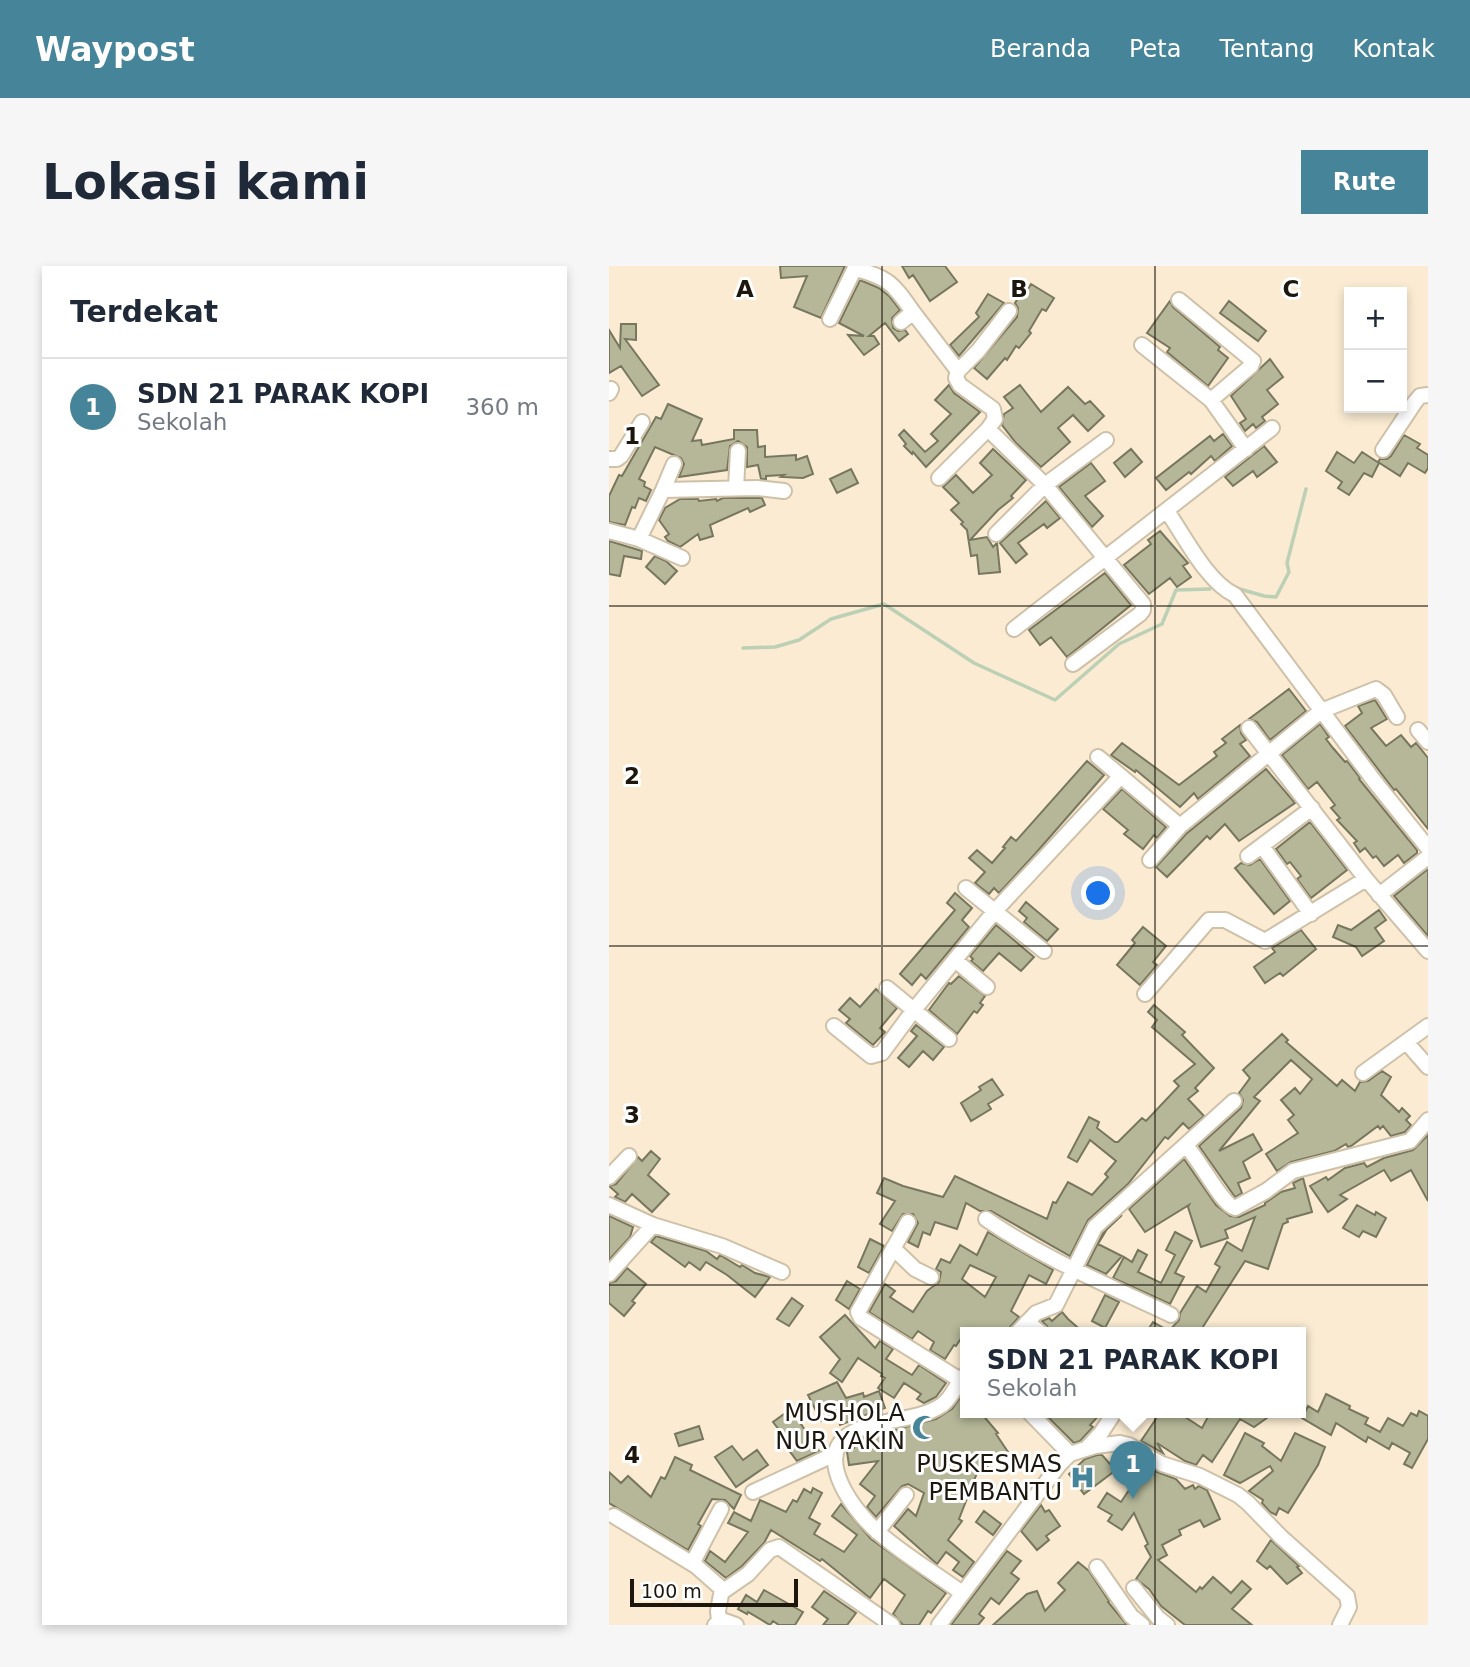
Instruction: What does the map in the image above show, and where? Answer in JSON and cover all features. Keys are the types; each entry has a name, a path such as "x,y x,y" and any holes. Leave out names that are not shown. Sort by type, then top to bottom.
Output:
{"street":[{"path":"830,319 856,268 874,274 893,285 958,371"},
{"path":"1179,300 1253,361 1251,366 1211,400"},
{"path":"939,478 995,419 993,409 960,385 956,378 958,371 978,351 1009,311"},
{"path":"901,322 913,312"},
{"path":"1142,345 1211,400 1246,449"},
{"path":"1383,450 1415,402 1420,396 1428,395"},
{"path":"609,459 621,456 642,422"},
{"path":"1014,629 1272,428"},
{"path":"988,429 1045,485 1143,604 1143,610 1073,664"},
{"path":"996,534 1045,485 1106,440"},
{"path":"736,488 738,450"},
{"path":"639,539 674,464"},
{"path":"663,490 736,488 784,491"},
{"path":"1167,511 1210,574 1222,589 1235,595 1387,798 1428,848"},
{"path":"609,531 639,539 682,558"},
{"path":"1150,860 1180,826 1321,711 1376,689 1384,695 1397,717"},
{"path":"1249,728 1366,879 1428,951"},
{"path":"1418,730 1428,742"},
{"path":"1098,757 1180,826"},
{"path":"834,1026 871,1056 877,1056 887,1048 913,1011 994,912 1120,777"},
{"path":"1248,856 1312,808"},
{"path":"1262,846 1311,914"},
{"path":"1380,895 1428,857"},
{"path":"1145,994 1209,920 1225,920 1265,941 1366,879"},
{"path":"966,888 1044,951"},
{"path":"955,960 987,987"},
{"path":"887,988 949,1039"},
{"path":"1363,1073 1428,1026"},
{"path":"1407,1043 1428,1067"},
{"path":"1022,1327 1035,1313 1056,1305 1095,1227 1234,1101"},
{"path":"1186,1146 1207,1172 1227,1205 1235,1208 1266,1191 1293,1171 1410,1141 1428,1120"},
{"path":"609,1177 629,1156"},
{"path":"609,1205 653,1225 722,1246 782,1272"},
{"path":"986,1219 1072,1270 1171,1315"},
{"path":"908,1222 858,1312 861,1318 960,1377"},
{"path":"609,1274 653,1225"},
{"path":"893,1248 915,1269 931,1277"},
{"path":"960,1382 943,1404 930,1411 858,1430 842,1440 835,1454 839,1482 877,1532 962,1592"},
{"path":"1035,1418 1070,1454"},
{"path":"1086,1449 1111,1418"},
{"path":"939,1625 1070,1454 1112,1443 1129,1445 1163,1464 1200,1476 1238,1495 1347,1597 1349,1607 1340,1625"},
{"path":"753,1492 835,1454"},
{"path":"877,1532 906,1495"},
{"path":"696,1566 694,1560 721,1509"},
{"path":"614,1516 696,1566 718,1584 722,1592 717,1623 727,1621 736,1625"},
{"path":"722,1592 759,1564 770,1550 779,1547 892,1625"},
{"path":"1097,1567 1131,1616 1142,1625"},
{"path":"1134,1588 1158,1623"}],"building":[{"path":"780,266 845,266 821,318 794,307 807,276 781,278"},
{"path":"902,266 945,266 957,282 930,301 913,275 909,278"},
{"path":"860,280 879,288 889,296 900,310 892,318 893,328 898,331 905,330 908,334 899,341 885,323 869,336 874,336 879,344 864,355 848,335 864,336 839,323"},
{"path":"1031,284 1054,298 1046,311 1042,309 1029,331 1031,333 1019,348 1016,346 1007,360 1005,358 987,379 974,368 1017,317 1018,308 1015,303 1020,295 1023,297"},
{"path":"988,294 1004,303 959,356 950,345 979,317 976,313"},
{"path":"1170,301 1173,307 1220,347 1218,350 1228,358 1208,386 1167,352 1170,348 1147,333"},
{"path":"1229,301 1266,331 1258,341 1220,313"},
{"path":"621,324 636,324 636,340 625,339 659,385 642,396 621,366 609,373 609,330 620,348"},
{"path":"1270,359 1283,377 1267,390 1278,404 1262,417 1265,421 1256,428 1253,424 1245,431 1240,423 1246,419 1231,396"},
{"path":"949,385 954,393 980,412 926,467 904,446 906,444 899,435 904,430 925,452 938,441 931,434 951,414 935,400"},
{"path":"1020,385 1041,412 1068,387 1085,404 1090,401 1104,416 1088,431 1073,415 1058,428 1070,442 1041,467 1002,425 1004,414 1013,408 1004,397"},
{"path":"668,404 702,419 692,441 701,440 702,445 734,439 734,430 757,430 758,447 765,446 765,457 796,455 796,460 807,456 813,474 803,478 781,477 784,475 761,479 758,465 747,467 747,447 738,441 730,446 727,470 679,477 684,464 681,458 655,447 639,479 651,490 646,501 639,498 625,525 609,522 609,496 619,475 622,476 656,417 661,419"},
{"path":"1223,434 1232,446 1215,461 1211,456 1191,474 1189,472 1166,490 1156,478 1210,436 1214,441"},
{"path":"1404,435 1420,444 1417,448 1428,455 1428,468 1425,473 1408,463 1400,476 1378,462 1391,456"},
{"path":"1264,446 1277,462 1257,477 1253,471 1233,486 1225,477"},
{"path":"993,449 1026,480 1011,496 1013,498 970,540 987,537 993,547 997,543 1000,572 979,574 977,555 971,556 967,530 951,510 959,503 943,487 956,475 973,493 992,475 980,463"},
{"path":"1131,449 1142,462 1125,477 1114,463"},
{"path":"1337,452 1354,463 1362,452 1379,463 1372,477 1364,473 1349,495 1338,488 1342,482 1326,471"},
{"path":"1091,463 1105,481 1085,496 1103,516 1092,527 1059,487"},
{"path":"851,469 858,483 837,493 830,479"},
{"path":"723,498 762,498 765,505 750,512 748,508 710,525 713,536 700,540 698,534 680,547 665,537 669,534 659,520 665,508 680,499 717,501"},
{"path":"1046,501 1060,518 1047,528 1044,524 1018,543 1027,554 1016,563 1000,543"},
{"path":"1160,531 1188,563 1183,566 1191,577 1177,587 1170,578 1149,594 1124,565 1151,544 1148,540"},
{"path":"609,541 642,551 641,559 624,556 620,576 609,574"},
{"path":"655,556 677,571 665,584 646,567"},
{"path":"1105,573 1131,605 1067,657 1051,637 1040,645 1029,630"},
{"path":"1289,689 1306,711 1270,740 1257,722 1249,719"},
{"path":"1375,700 1387,719 1371,728 1386,746 1401,735 1411,747 1416,743 1428,758 1428,829 1345,726 1362,713 1358,706"},
{"path":"1320,724 1329,737 1326,739 1345,762 1347,761 1417,850 1417,853 1404,863 1398,855 1384,866 1365,848 1360,852 1354,843 1357,841 1337,820 1340,818 1331,808 1335,805 1317,782 1308,789 1282,755"},
{"path":"1240,725 1246,740 1240,744 1250,756 1198,799 1194,793 1180,807 1136,770 1135,772 1111,755 1122,743 1179,785 1217,756 1214,752 1226,743 1222,739"},
{"path":"1087,761 1104,775 1035,854 999,893 994,888 989,894 975,883 985,872 969,858 977,850 992,863 1011,837 1016,841"},
{"path":"1266,769 1295,803 1239,841 1225,824 1210,839 1207,836 1167,877 1156,867 1186,834"},
{"path":"1122,789 1166,827 1157,838 1154,835 1143,849 1124,834 1128,830 1103,809"},
{"path":"1310,822 1347,870 1311,898 1297,879 1301,876 1290,862 1287,864 1276,849"},
{"path":"1260,859 1290,901 1274,914 1235,868 1241,863 1250,865"},
{"path":"1428,869 1428,936 1394,896"},
{"path":"955,893 972,908 962,920 969,927 926,979 921,974 912,985 900,974 955,910 947,903"},
{"path":"1026,902 1058,929 1047,941 1024,922 1027,918 1019,911"},
{"path":"1379,910 1386,920 1375,928 1384,941 1362,956 1356,947 1333,937 1338,925 1351,930"},
{"path":"996,925 1034,957 1021,971 999,953 983,971 971,961 973,959 970,956"},
{"path":"1143,927 1166,946 1153,962 1157,965 1140,985 1117,965 1135,943 1132,940"},
{"path":"1301,930 1316,949 1283,976 1280,973 1265,983 1254,967 1275,952 1272,948"},
{"path":"959,976 985,996 980,1003 983,1005 977,1013 974,1011 957,1034 929,1010 949,983"},
{"path":"876,989 897,1008 880,1028 885,1032 873,1045 846,1023 850,1019 839,1010 850,998 860,1007"},
{"path":"1154,1005 1185,1032 1182,1035 1214,1068 1195,1088 1198,1091 1188,1099 1204,1116 1189,1129 1183,1123 1168,1139 1165,1137 1128,1184 1088,1220 1070,1256 991,1211 980,1211 966,1203 957,1229 935,1222 930,1235 923,1232 918,1247 908,1242 918,1223 913,1214 903,1214 892,1231 880,1224 895,1201 877,1193 884,1178 943,1197 955,1176 1047,1219 1053,1202 1056,1203 1068,1182 1092,1195 1108,1177 1105,1174 1116,1161 1090,1140 1077,1162 1068,1157 1089,1117 1099,1122 1097,1128 1118,1142 1142,1118 1146,1121 1179,1086 1174,1081 1195,1064 1152,1027 1157,1020 1148,1012"},
{"path":"916,1025 944,1047 933,1060 923,1051 909,1067 898,1058 917,1036 911,1031"},
{"path":"1282,1034 1288,1040 1286,1042 1337,1086 1342,1080 1355,1091 1360,1082 1368,1081 1382,1071 1391,1077 1381,1095 1399,1112 1402,1108 1410,1116 1406,1120 1411,1125 1405,1132 1391,1136 1383,1126 1380,1129 1378,1126 1351,1146 1346,1144 1334,1151 1291,1162 1277,1171 1266,1154 1298,1133 1288,1120 1294,1115 1281,1100 1295,1088 1300,1094 1312,1079 1291,1060 1254,1097 1260,1101 1219,1151 1253,1134 1262,1150 1243,1162 1250,1178 1238,1183 1242,1193 1235,1197 1199,1146 1241,1108 1243,1100 1239,1093 1250,1078 1243,1070"},
{"path":"992,1079 1003,1095 988,1104 991,1109 971,1121 961,1103"},
{"path":"1428,1135 1428,1201 1411,1170 1391,1181 1384,1170 1340,1195 1347,1199 1328,1212 1310,1186 1326,1177 1328,1180 1345,1168 1364,1163 1367,1167 1384,1158 1413,1150"},
{"path":"651,1151 660,1159 648,1175 669,1194 652,1212 632,1194 625,1202 615,1197 618,1194 609,1186 616,1184 638,1157 642,1161"},
{"path":"1184,1159 1216,1205 1230,1216 1239,1217 1265,1205 1281,1192 1295,1188 1293,1183 1303,1178 1312,1212 1287,1219 1288,1222 1283,1224 1268,1269 1245,1261 1203,1327 1173,1327 1197,1286 1206,1292 1220,1267 1215,1264 1227,1242 1242,1251 1255,1217 1225,1230 1228,1238 1201,1247 1189,1205 1145,1232 1129,1209"},
{"path":"1357,1205 1386,1218 1376,1237 1363,1231 1359,1237 1343,1228"},
{"path":"609,1216 633,1227 630,1237 609,1260"},
{"path":"1107,1229 1098,1244 1122,1256 1106,1274 1087,1265 1103,1233"},
{"path":"988,1232 1053,1270 1046,1284 1029,1275 1011,1311 1019,1317 1010,1327 960,1327 960,1340 945,1359 930,1350 934,1342 918,1331 912,1339 869,1312 885,1284 895,1291 890,1297 913,1312 927,1291 939,1282 941,1272 936,1269 941,1259 950,1263 960,1245 977,1255","holes":["970,1265 996,1277 985,1297 962,1279"]},
{"path":"1175,1232 1192,1241 1175,1273 1184,1277 1170,1304 1113,1278 1124,1257 1132,1262 1138,1250 1147,1255 1138,1272 1161,1283 1175,1255 1166,1250"},
{"path":"656,1236 706,1251 717,1259 720,1255 740,1267 742,1265 755,1273 770,1277 755,1297 706,1262 700,1270 689,1262 685,1267 651,1242"},
{"path":"870,1239 884,1246 869,1273 858,1267"},
{"path":"627,1268 646,1284 624,1316 609,1303 609,1283 616,1281"},
{"path":"847,1281 860,1289 849,1309 836,1300"},
{"path":"1105,1295 1119,1302 1106,1327 1092,1321"},
{"path":"792,1298 803,1306 789,1326 777,1319"},
{"path":"1062,1312 1077,1327 1047,1327 1042,1321 1049,1318 1052,1321"},
{"path":"845,1315 875,1348 880,1341 893,1349 886,1359 912,1375 919,1365 946,1383 936,1397 924,1403 917,1399 921,1394 904,1383 894,1398 878,1388 885,1378 882,1374 858,1358 842,1382 830,1373 840,1359 820,1337"},
{"path":"837,1382 846,1398 863,1393 864,1397 879,1391 885,1408 840,1425 837,1414 821,1421 808,1395"},
{"path":"1326,1394 1368,1418 1365,1424 1380,1432 1388,1418 1403,1426 1411,1413 1417,1416 1419,1411 1428,1416 1428,1439 1412,1468 1404,1464 1410,1453 1392,1443 1389,1449 1368,1437 1366,1442 1336,1423 1331,1435 1302,1418 1306,1418 1308,1406 1318,1412"},
{"path":"960,1398 960,1418 985,1418 998,1433 996,1434 1008,1452 977,1473 959,1519 962,1521 948,1540 974,1562 963,1577 953,1570 959,1562 946,1552 937,1564 894,1526 908,1509 916,1516 924,1493 908,1484 902,1486 876,1517 867,1507 875,1496 860,1484 878,1461 849,1465 847,1452 864,1438 936,1419 952,1409"},
{"path":"791,1409 819,1451 797,1461 785,1445 789,1443 773,1422"},
{"path":"1049,1418 1096,1418 1090,1425 1093,1427 1080,1441 1074,1443"},
{"path":"1157,1418 1187,1418 1202,1428 1207,1418 1267,1418 1254,1427 1240,1419 1212,1462 1203,1455 1196,1465 1157,1443 1163,1453 1141,1441"},
{"path":"699,1426 703,1439 679,1446 675,1434"},
{"path":"1245,1433 1264,1443 1262,1446 1281,1461 1295,1433 1325,1447 1318,1465 1288,1513 1279,1508 1276,1515 1270,1512 1262,1503 1263,1500 1249,1491 1273,1471 1270,1466 1240,1483 1224,1475"},
{"path":"732,1446 743,1460 757,1450 768,1465 736,1487 715,1457"},
{"path":"1117,1453 1125,1454 1176,1479 1185,1489 1193,1485 1195,1489 1199,1486 1207,1490 1220,1519 1204,1527 1200,1520 1179,1530 1181,1535 1162,1545 1167,1555 1158,1560 1196,1592 1213,1577 1231,1593 1242,1581 1251,1589 1232,1609 1252,1625 1185,1625 1161,1606 1149,1589 1136,1579 1151,1557 1134,1513 1122,1530 1108,1521 1112,1515 1098,1507 1107,1493 1121,1502 1137,1478 1122,1468 1124,1464 1084,1494 1069,1474 1085,1459 1102,1455 1110,1464"},
{"path":"675,1457 692,1465 690,1470 741,1495 734,1509 725,1500 712,1499 688,1550 609,1503 609,1472 621,1483 628,1476 651,1497 661,1477 665,1479"},
{"path":"813,1488 822,1493 809,1518 820,1524 814,1534 844,1552 857,1535 832,1516 841,1504 871,1539 946,1593 931,1613 928,1611 919,1625 903,1625 893,1614 905,1595 884,1579 870,1598 822,1559 820,1561 771,1530 764,1543 726,1578 705,1561 710,1551 725,1562 748,1532 728,1523 734,1512 751,1521 760,1500 786,1512 793,1500 797,1502 804,1489 811,1493"},
{"path":"1041,1505 1045,1512 1049,1510 1060,1526 1046,1536 1049,1540 1037,1550 1021,1531"},
{"path":"984,1511 1001,1524 993,1535 976,1522"},
{"path":"1271,1540 1299,1566 1297,1567 1302,1573 1287,1584 1270,1566 1267,1569 1257,1561"},
{"path":"1007,1551 1021,1561 1011,1573 1019,1579 999,1604 991,1598 979,1614 984,1618 978,1625 951,1625"},
{"path":"1078,1562 1089,1571 1108,1602 1127,1625 993,1625 1027,1594 1037,1591 1045,1611 1065,1590 1058,1583"},
{"path":"764,1590 803,1612 795,1625 779,1625 773,1621 770,1625 738,1609 746,1595 757,1602"},
{"path":"824,1591 856,1613 847,1625 823,1625 828,1619 812,1607"}],"waterway":[{"path":"1236,588 1276,597 1289,572 1287,563 1306,489"},
{"path":"743,648 775,647 799,640 831,619 884,604 974,663 1055,700 1119,644 1162,624 1176,590 1210,589"}],"place":[{"name":"MUSHOLA NUR YAKIN","path":"925,1427"},
{"name":"PUSKESMAS PEMBANTU","path":"1082,1478"},
{"name":"SDN 21 PARAK KOPI","path":"1133,1499"}]}
